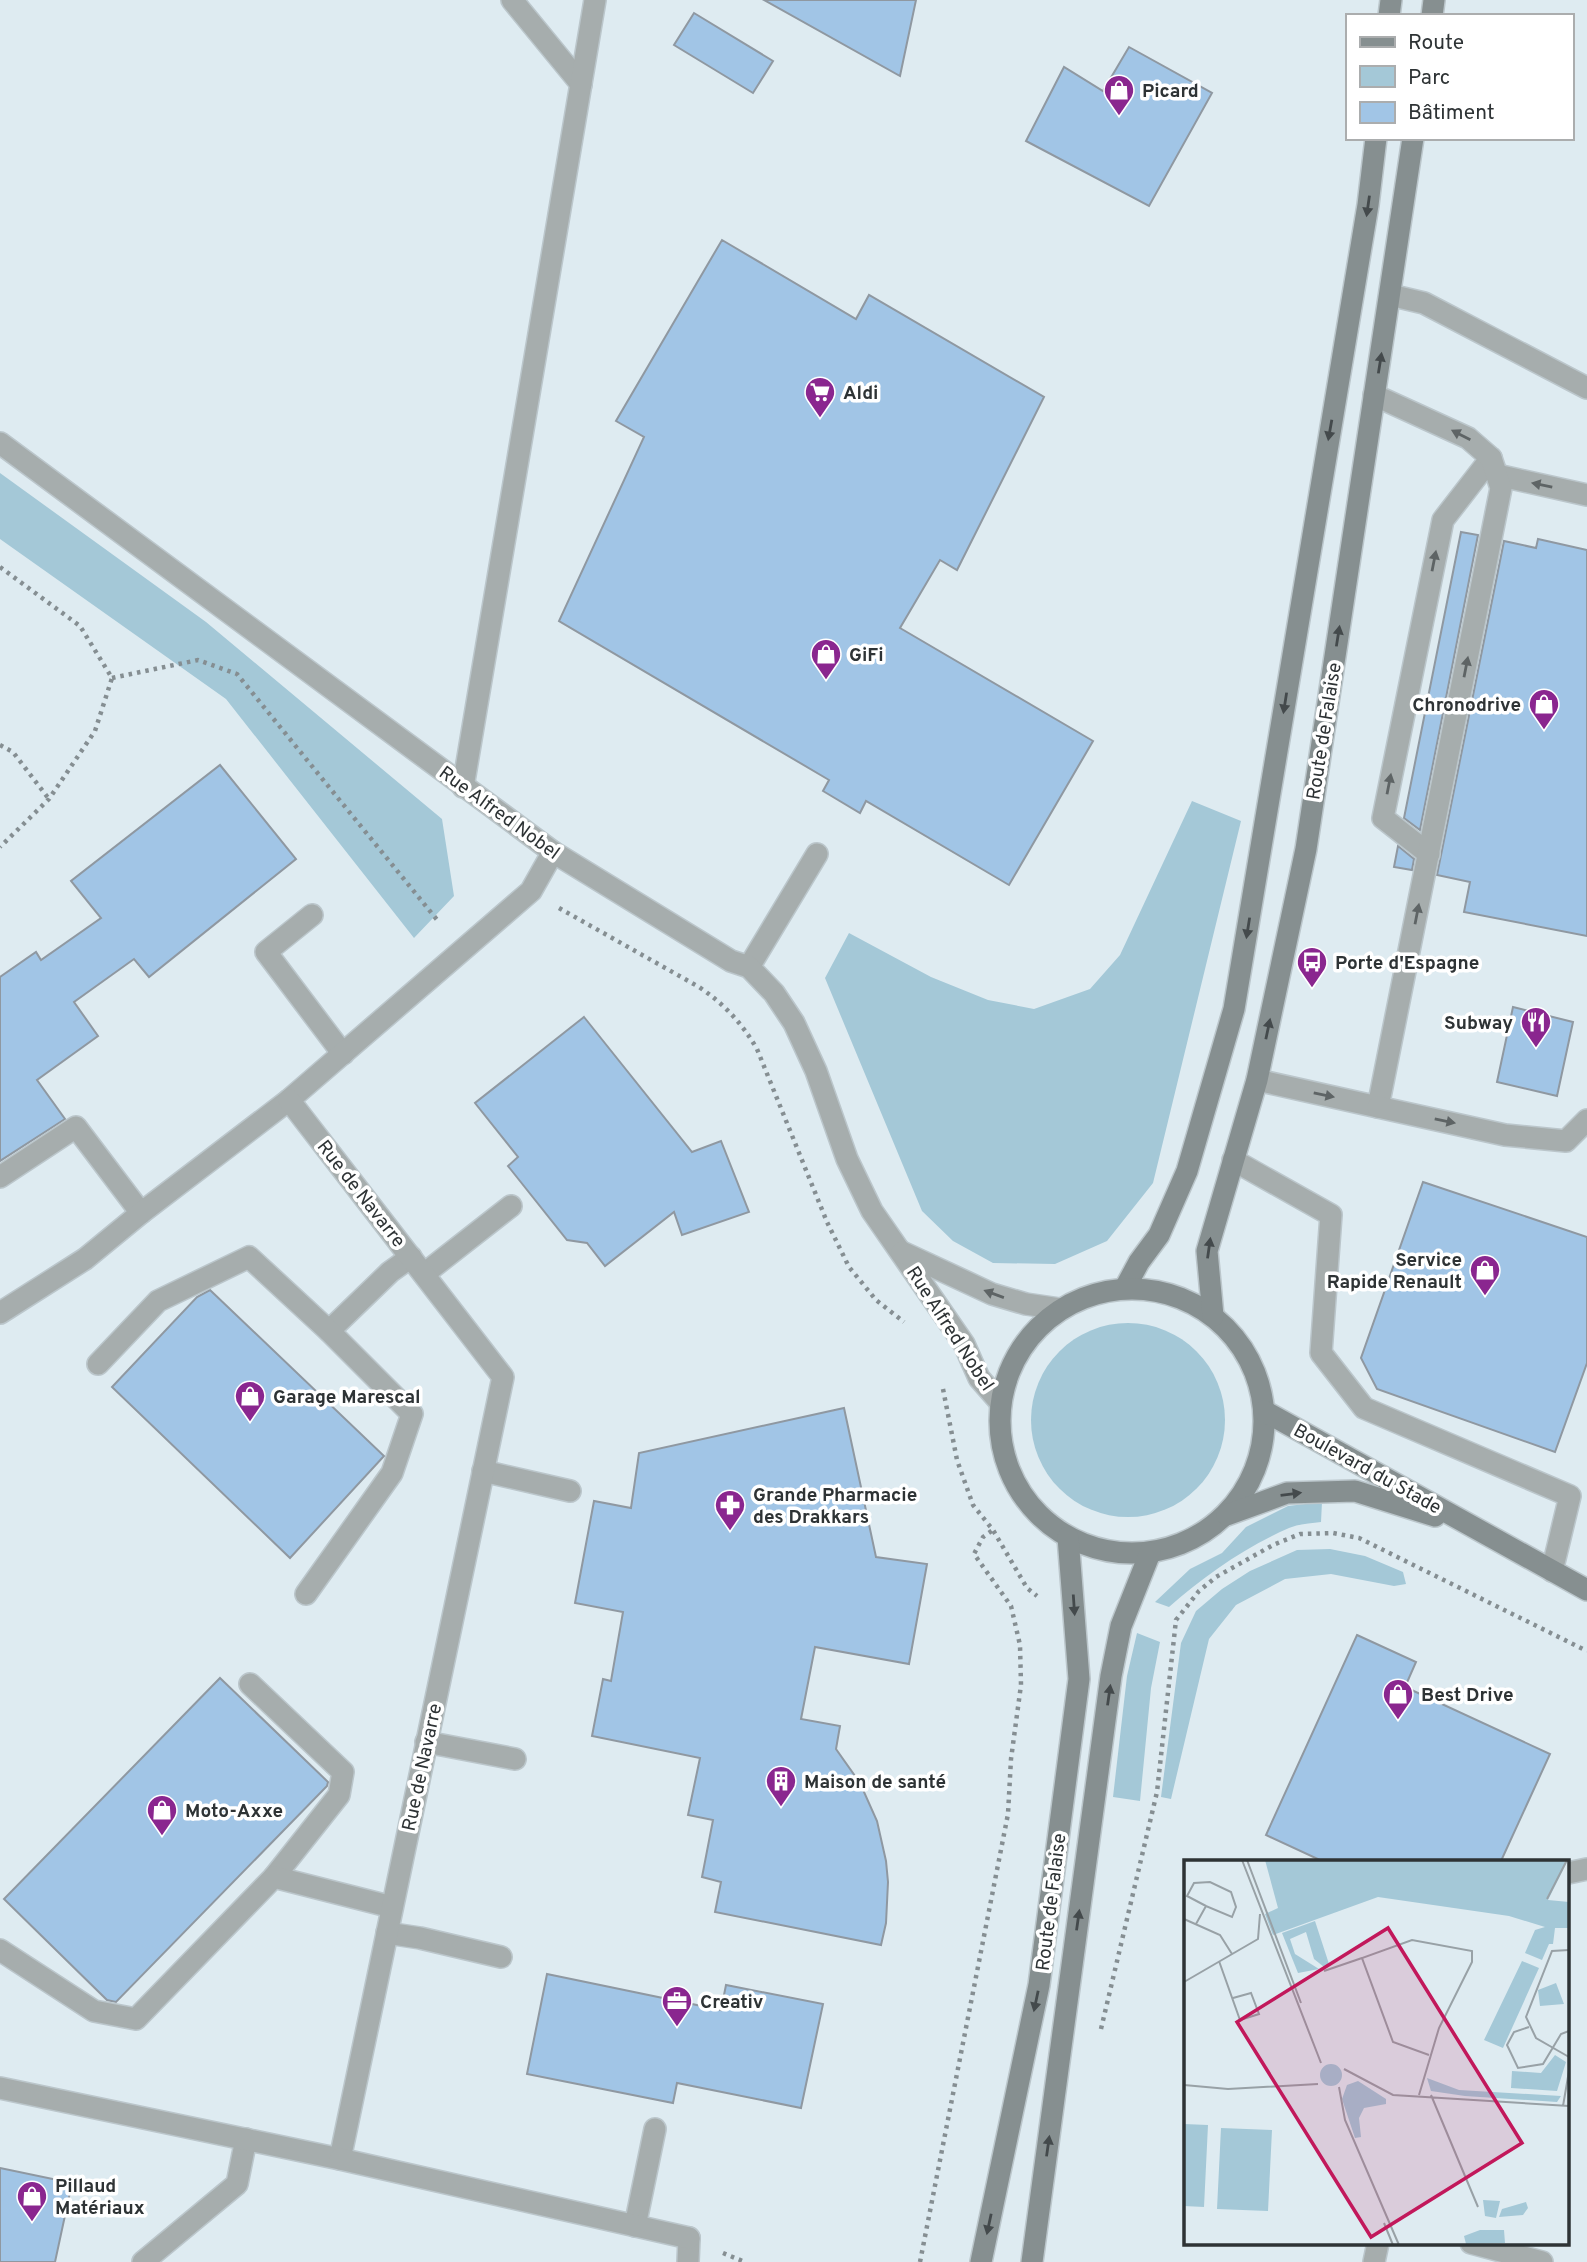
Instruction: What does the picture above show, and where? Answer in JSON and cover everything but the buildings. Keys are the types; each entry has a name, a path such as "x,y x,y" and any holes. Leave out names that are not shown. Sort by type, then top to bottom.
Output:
{"main road":[{"path":"1125,1289 1139,1262 1159,1235 1187,1171 1234,1009 1368,205 1376,140"},
{"name":"Route de Falaise","path":"1213,1316 1207,1251 1257,1080 1306,849 1413,140"},
{"path":"1125,1289 1156,1290 1186,1300 1213,1316 1239,1343 1245,1354 1256,1375 1264,1411 1262,1449 1249,1485 1227,1515 1178,1546 1150,1553 1108,1552 1068,1537 1036,1513 1013,1480 1001,1442 1000,1402 1010,1366 1031,1334 1060,1308 1091,1294 1125,1289"},
{"name":"Boulevard du Stade","path":"1264,1411 1587,1590"},
{"name":"Boulevard du Stade","path":"1227,1515 1287,1493 1355,1491 1471,1527"},
{"name":"Route de Falaise","path":"981,2262 1040,1985 1079,1679 1068,1537"},
{"name":"Route de Falaise","path":"1032,2262 1111,1676 1121,1626 1150,1553"}],"street":[{"path":"512,0 581,84"},
{"path":"463,787 595,0"},
{"path":"1390,295 1424,303 1587,388"},
{"path":"1374,395 1468,438 1494,466 1501,488 1378,1107"},
{"name":"Rue Alfred Nobel","path":"0,443 553,852 731,961 750,967 774,993 794,1023 816,1071 846,1159 873,1211 964,1344 979,1378 1000,1402"},
{"path":"1494,466 1587,495"},
{"path":"1429,854 1382,818 1443,520 1494,466"},
{"path":"0,1313 85,1259 289,1100 531,891 553,852"},
{"path":"750,967 817,854"},
{"path":"312,915 266,952 343,1054"},
{"path":"1257,1080 1505,1135 1566,1141 1587,1120"},
{"name":"Rue de Navarre","path":"289,1100 503,1377 340,2160"},
{"path":"0,1177 76,1127 141,1213"},
{"path":"1233,1160 1331,1214 1321,1353 1364,1408 1570,1496 1552,1571"},
{"path":"329,1331 390,1272 418,1266 511,1206"},
{"name":"Rue Alfred Nobel","path":"902,1252 992,1294 1026,1304 1060,1308"},
{"path":"97,1364 158,1301 249,1257 329,1331 412,1414 392,1472 306,1594"},
{"path":"483,1471 569,1490"},
{"path":"0,1950 94,2011 136,2019 274,1877 339,1795 344,1772 250,1684"},
{"path":"426,1742 515,1759"},
{"path":"1570,1873 1587,1869"},
{"path":"274,1877 392,1907"},
{"path":"387,1933 501,1957"},
{"path":"0,2088 689,2238 688,2262"},
{"path":"635,2226 654,2129"},
{"path":"143,2262 237,2184 246,2140"},
{"path":"1374,2262 1378,2244"},
{"path":"1475,2244 1542,2262"}],"path":[{"path":"0,567 80,626 112,678 95,731 49,799 0,848"},
{"path":"112,678 198,660 237,674 438,921"},
{"path":"0,745 13,752 49,799"},
{"path":"531,891 699,987 716,999 745,1029 757,1049 827,1222 849,1267 876,1300 909,1325"},
{"path":"920,2262 1008,1814 1011,1759 1021,1685 1020,1645 1011,1606 974,1553 983,1537 993,1530 973,1505 963,1482 942,1384"},
{"path":"1099,2039 1157,1791 1175,1620 1199,1591 1216,1577 1254,1555 1300,1534 1333,1533 1359,1538 1587,1651"}],"green space":[{"path":"0,473 206,622 442,819 454,896 414,938 226,699 0,539"},
{"path":"1192,801 1241,821 1153,1183 1107,1241 1055,1264 993,1263 953,1241 922,1211 825,978 849,933 931,977 988,1000 1034,1009 1090,989 1120,955"},
{"path":"1128,1323 1165,1331 1196,1352 1217,1383 1225,1420 1217,1457 1196,1488 1165,1509 1128,1517 1091,1509 1060,1488 1039,1457 1031,1420 1039,1383 1060,1352 1091,1331"},
{"path":"1322,1502 1321,1522 1293,1527 1257,1544 1211,1573 1169,1607 1155,1602 1190,1569 1222,1553 1246,1527 1288,1506"},
{"path":"1330,1549 1365,1556 1403,1572 1406,1584 1394,1586 1331,1574 1285,1579 1236,1605 1209,1639 1171,1799 1161,1797 1181,1643 1196,1611 1222,1589 1250,1571 1297,1550"},
{"path":"1137,1633 1160,1642 1151,1688 1140,1801 1113,1797 1127,1676"}],"place":[{"name":"Picard","path":"1119,117"},
{"name":"Aldi","path":"820,419"},
{"name":"GiFi","path":"826,681"},
{"name":"Chronodrive","path":"1544,731"},
{"name":"Porte d'Espagne","path":"1312,989"},
{"name":"Subway","path":"1536,1049"},
{"name":"Service Rapide Renault","path":"1485,1297"},
{"name":"Garage Marescal","path":"250,1423"},
{"name":"Grande Pharmacie des Drakkars","path":"730,1532"},
{"name":"Best Drive","path":"1398,1721"},
{"name":"Maison de santé","path":"781,1808"},
{"name":"Moto-Axxe","path":"162,1837"},
{"name":"Creativ","path":"677,2028"},
{"name":"Pillaud Matériaux","path":"32,2223"}]}
